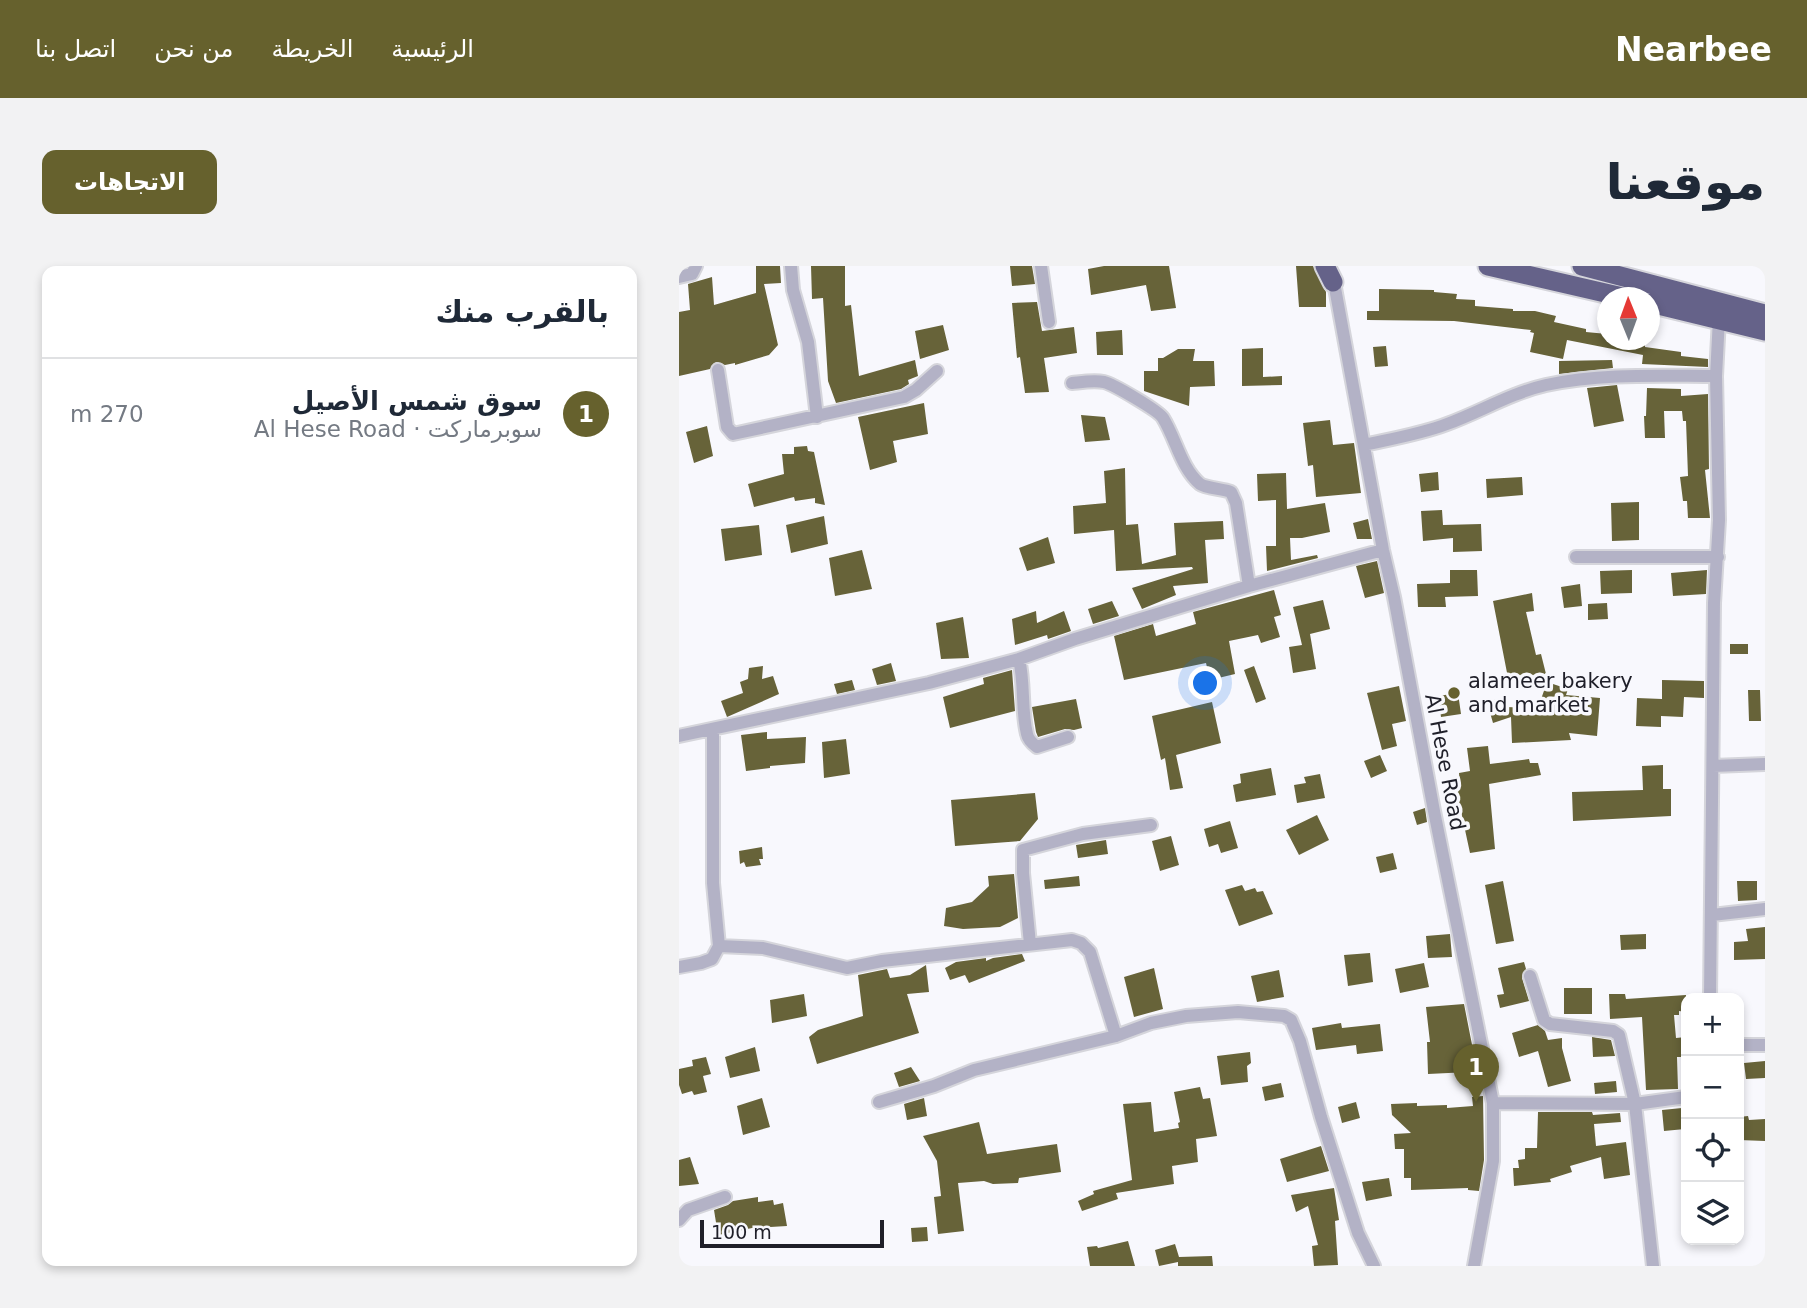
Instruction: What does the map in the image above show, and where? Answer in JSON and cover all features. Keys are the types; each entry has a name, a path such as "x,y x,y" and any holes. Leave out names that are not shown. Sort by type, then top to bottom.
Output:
{"highway":[{"path":"1488,266 1597,291"},
{"path":"1582,266 1765,314"},
{"path":"1660,305 1765,331"}],"street":[{"path":"679,277 692,274 696,266"},
{"path":"791,266 793,290 808,342 817,417"},
{"path":"1041,266 1049,322"},
{"name":"Al Hese Road","path":"1333,270 1383,550 1493,1103 1493,1161 1474,1266"},
{"path":"1710,993 1714,603 1718,557 1716,376 1719,318"},
{"path":"718,370 727,427 733,434 904,397 937,371"},
{"path":"1364,445 1444,425 1504,399 1544,386 1608,376 1716,376"},
{"path":"1072,383 1103,382 1157,410 1166,423 1174,445 1199,484 1231,492 1235,497 1249,586"},
{"path":"679,736 929,683 1019,659 1075,639 1249,586 1383,550"},
{"path":"1576,557 1718,557"},
{"path":"1019,659 1030,742 1037,747 1068,737"},
{"path":"679,967 712,958 719,946 713,883 713,729"},
{"path":"1713,766 1765,764"},
{"path":"1030,944 1023,850 1083,834 1151,825"},
{"path":"1712,915 1765,909"},
{"path":"719,946 763,948 847,968 882,961 1072,940 1081,943 1090,951 1116,1036"},
{"path":"1530,976 1544,1020 1550,1024 1613,1031 1619,1035 1635,1104 1653,1266"},
{"path":"879,1102 934,1086 974,1070 1116,1036 1151,1023 1186,1016 1238,1012 1274,1014 1291,1020 1300,1041 1358,1233 1374,1266"},
{"path":"1744,1045 1765,1045"},
{"path":"1493,1103 1635,1104 1681,1098"},
{"path":"679,1220 688,1210 725,1197"}],"building":[{"path":"756,266 780,266 781,283 764,284 778,345 769,355 735,365 716,362 710,369 679,376 679,312 690,310 688,284 712,277 714,305 756,293"},
{"path":"811,266 845,266 845,306 851,305 859,376 915,360 918,376 908,380 909,384 901,389 836,403 828,381 823,298 812,299"},
{"path":"1010,266 1032,266 1035,284 1012,286"},
{"path":"1104,266 1169,266 1176,308 1151,311 1146,285 1091,295 1088,269"},
{"path":"1296,266 1313,266 1326,292 1326,307 1299,307"},
{"path":"1379,289 1434,290 1457,294 1456,299 1475,300 1475,306 1535,311 1556,316 1554,322 1597,333 1597,346 1567,340 1563,359 1530,352 1534,333 1530,332 1531,330 1454,321 1367,320 1367,311 1379,311"},
{"path":"1037,302 1042,331 1074,327 1077,353 1044,358 1049,392 1025,393 1020,357 1017,358 1012,303"},
{"path":"943,325 949,350 920,359 915,331"},
{"path":"1122,330 1123,355 1097,355 1096,332"},
{"path":"1386,346 1388,366 1375,367 1373,347"},
{"path":"1263,348 1263,377 1282,376 1282,385 1242,386 1242,349"},
{"path":"1178,349 1195,349 1193,361 1214,361 1215,386 1190,387 1189,406 1144,391 1144,371 1158,371 1158,358"},
{"path":"1660,349 1681,352 1681,356 1708,359 1708,367 1642,364 1643,355 1618,350"},
{"path":"1612,360 1613,368 1559,374 1559,361"},
{"path":"1617,385 1624,421 1594,427 1587,388"},
{"path":"1647,388 1681,389 1681,396 1708,394 1709,469 1705,470 1710,518 1688,518 1687,501 1683,501 1680,477 1688,476 1686,421 1683,421 1682,411 1664,411 1665,438 1645,438"},
{"path":"924,403 928,434 893,441 897,462 870,470 858,417"},
{"path":"1081,415 1105,417 1110,440 1085,442"},
{"path":"1330,420 1333,445 1354,443 1361,493 1316,497 1313,465 1308,466 1303,423"},
{"path":"707,426 713,456 694,463 686,432"},
{"path":"807,446 808,451 814,452 825,505 815,503 815,498 795,501 794,497 754,507 748,484 784,474 782,454 794,454 794,447"},
{"path":"1125,468 1126,525 1138,524 1142,564 1176,555 1174,523 1223,521 1224,539 1205,540 1208,583 1173,586 1176,595 1142,609 1132,588 1193,569 1192,567 1116,571 1114,530 1074,534 1073,506 1106,503 1104,471"},
{"path":"1438,472 1439,490 1421,492 1419,474"},
{"path":"1286,473 1287,509 1325,503 1330,532 1290,538 1291,560 1317,555 1318,558 1267,571 1266,546 1276,546 1276,500 1258,501 1257,474"},
{"path":"1522,477 1523,495 1487,498 1486,479"},
{"path":"1639,502 1639,540 1612,541 1611,503"},
{"path":"1442,510 1443,525 1481,524 1482,551 1453,552 1453,538 1423,541 1421,511"},
{"path":"824,516 828,544 791,553 786,525"},
{"path":"1368,519 1372,539 1357,539 1353,523"},
{"path":"759,525 762,555 725,561 721,529"},
{"path":"1048,537 1055,563 1027,571 1019,548"},
{"path":"862,550 872,589 835,596 829,558"},
{"path":"1377,561 1384,593 1365,598 1356,566"},
{"path":"1450,570 1477,570 1478,596 1445,597 1446,607 1418,607 1417,584 1450,583"},
{"path":"1632,570 1632,593 1601,594 1600,571"},
{"path":"1707,570 1706,594 1673,596 1671,573"},
{"path":"1580,584 1582,606 1564,608 1561,587"},
{"path":"1274,590 1281,615 1274,617 1280,637 1261,643 1258,635 1229,641 1235,674 1210,680 1206,663 1124,680 1114,636 1153,624 1156,636 1196,624 1193,612"},
{"path":"1532,593 1534,611 1526,612 1536,655 1541,654 1546,674 1509,683 1493,601"},
{"path":"1323,600 1330,629 1310,634 1316,669 1293,673 1289,647 1302,645 1293,607"},
{"path":"1112,601 1119,616 1093,624 1088,609"},
{"path":"1607,603 1608,619 1588,620 1588,604"},
{"path":"1036,611 1037,623 1064,611 1071,631 1048,639 1047,635 1015,645 1012,619"},
{"path":"963,617 969,658 941,659 936,623"},
{"path":"1730,644 1748,644 1748,654 1730,654"},
{"path":"891,663 896,681 877,685 872,669"},
{"path":"763,666 762,679 773,676 779,694 727,717 721,701 743,693 740,682 748,679 749,668"},
{"path":"1254,666 1266,699 1256,703 1244,670"},
{"path":"1012,670 1015,711 950,728 943,697 984,684 983,678"},
{"path":"852,680 855,690 837,694 834,684"},
{"path":"1662,680 1704,681 1704,698 1684,697 1683,717 1661,716 1661,727 1636,726 1637,698 1662,699"},
{"path":"1547,682 1568,689 1566,695 1600,698 1597,736 1569,733 1571,740 1512,743 1511,717 1493,723 1487,702 1503,697 1506,707 1538,708"},
{"path":"1399,686 1406,721 1392,724 1397,746 1382,750 1367,693"},
{"path":"1748,690 1760,690 1761,721 1749,721"},
{"path":"1458,693 1461,714 1441,717 1438,696"},
{"path":"1076,699 1082,728 1065,729 1038,737 1032,707"},
{"path":"1212,702 1221,743 1176,755 1183,788 1170,790 1165,758 1161,760 1152,716"},
{"path":"767,732 767,739 806,737 805,763 746,771 741,735"},
{"path":"846,739 850,774 824,778 822,742"},
{"path":"1488,746 1490,764 1529,759 1530,763 1538,763 1541,775 1489,784 1495,849 1470,853 1456,788 1460,787 1459,773 1470,771 1467,748"},
{"path":"1380,755 1387,771 1371,778 1364,761"},
{"path":"1663,765 1663,789 1671,789 1671,816 1573,821 1572,792 1643,790 1642,766"},
{"path":"1271,768 1276,795 1236,802 1233,785 1241,783 1240,774"},
{"path":"1320,774 1325,798 1297,803 1294,785 1306,783 1304,777"},
{"path":"1035,793 1038,819 1020,841 955,846 951,800"},
{"path":"1425,808 1427,822 1417,825 1413,812"},
{"path":"1317,815 1329,840 1299,855 1286,830"},
{"path":"1230,821 1238,848 1221,853 1218,844 1209,847 1204,829"},
{"path":"1171,836 1179,865 1160,871 1152,841"},
{"path":"1106,840 1108,854 1078,858 1076,845"},
{"path":"762,847 763,859 759,859 761,865 746,867 744,862 740,864 739,851"},
{"path":"1393,853 1397,869 1380,873 1376,857"},
{"path":"1014,874 1018,918 1000,927 963,929 944,926 946,908 972,902 989,886 988,876"},
{"path":"1079,876 1080,886 1045,889 1044,880"},
{"path":"1503,881 1514,941 1496,944 1485,885"},
{"path":"1737,881 1757,881 1757,900 1738,901"},
{"path":"1242,885 1245,891 1255,888 1257,892 1263,891 1273,914 1239,926 1225,890"},
{"path":"1765,927 1765,959 1734,960 1734,942 1748,941 1746,929"},
{"path":"1450,934 1452,957 1428,958 1426,936"},
{"path":"1646,934 1646,949 1621,950 1620,935"},
{"path":"1370,953 1373,982 1348,986 1344,955"},
{"path":"1022,954 1025,961 969,983 965,975 950,980 945,968 956,962 986,958 986,961"},
{"path":"1524,962 1526,969 1522,978 1529,1001 1500,1008 1497,995 1504,994 1498,968"},
{"path":"1424,963 1429,987 1400,993 1395,969"},
{"path":"926,965 929,992 907,994 919,1033 817,1064 809,1037 818,1030 863,1016 858,975 887,969 890,978 910,975"},
{"path":"1154,968 1163,1009 1134,1017 1124,977"},
{"path":"1279,970 1284,997 1257,1002 1251,976"},
{"path":"1564,988 1592,988 1592,1014 1564,1014"},
{"path":"804,994 807,1016 772,1023 770,1000"},
{"path":"1609,994 1625,994 1626,999 1681,995 1681,1011 1679,1015 1674,1015 1676,1038 1681,1038 1681,1057 1677,1057 1678,1089 1646,1090 1642,1017 1610,1019"},
{"path":"1464,1004 1478,1075 1470,1076 1469,1072 1428,1074 1427,1042 1430,1042 1426,1007"},
{"path":"1341,1023 1342,1028 1380,1024 1383,1051 1357,1054 1356,1045 1316,1050 1312,1028"},
{"path":"1538,1025 1545,1031 1548,1040 1562,1038 1571,1081 1548,1087 1538,1051 1519,1057 1512,1033"},
{"path":"1592,1037 1611,1040 1615,1056 1593,1057"},
{"path":"755,1047 760,1071 730,1078 725,1057"},
{"path":"1250,1052 1248,1082 1221,1085 1217,1056"},
{"path":"706,1057 711,1074 703,1076 707,1092 694,1095 692,1091 682,1094 679,1069 693,1066 692,1060"},
{"path":"1765,1061 1765,1078 1746,1079 1744,1063"},
{"path":"911,1067 920,1081 899,1087 894,1073"},
{"path":"1616,1081 1617,1092 1595,1094 1594,1083"},
{"path":"1281,1083 1284,1097 1265,1101 1262,1087"},
{"path":"1200,1087 1203,1099 1210,1098 1217,1136 1196,1139 1198,1162 1172,1166 1174,1184 1116,1193 1118,1199 1082,1211 1078,1201 1094,1194 1093,1191 1132,1180 1123,1104 1151,1102 1154,1132 1179,1128 1174,1092"},
{"path":"1483,1096 1484,1160 1479,1191 1468,1188 1411,1190 1411,1178 1404,1178 1404,1149 1395,1149 1394,1134 1411,1133 1392,1115 1391,1104 1447,1105 1447,1108 1473,1106 1472,1097"},
{"path":"762,1098 770,1127 743,1135 737,1106"},
{"path":"924,1098 927,1116 907,1120 904,1104"},
{"path":"1356,1102 1360,1118 1342,1123 1338,1107"},
{"path":"1681,1108 1681,1129 1664,1131 1662,1110"},
{"path":"1538,1112 1592,1112 1593,1115 1620,1113 1621,1122 1594,1124 1596,1146 1626,1142 1630,1175 1604,1179 1601,1157 1570,1166 1572,1172 1550,1179 1551,1182 1514,1186 1513,1168 1519,1168 1518,1160 1525,1159 1525,1148 1537,1148"},
{"path":"1744,1116 1748,1116 1749,1120 1765,1119 1765,1141 1744,1140"},
{"path":"979,1122 987,1154 1057,1144 1061,1172 1019,1178 1018,1183 958,1183 964,1231 938,1234 934,1197 941,1196 937,1161 923,1136"},
{"path":"1321,1146 1329,1171 1287,1182 1280,1159"},
{"path":"690,1157 699,1184 679,1186 679,1160"},
{"path":"1389,1178 1392,1196 1366,1201 1362,1182"},
{"path":"1334,1188 1339,1220 1335,1221 1338,1265 1314,1266 1312,1246 1318,1245 1308,1206 1296,1212 1291,1195"},
{"path":"758,1197 758,1202 773,1200 774,1205 783,1203 787,1226 752,1228 718,1235 714,1210 733,1201"},
{"path":"927,1227 928,1241 912,1242 911,1228"},
{"path":"1128,1241 1135,1266 1090,1266 1087,1247 1098,1248"},
{"path":"1175,1244 1179,1257 1212,1256 1213,1266 1178,1266 1178,1262 1159,1266 1155,1250"}],"place":[{"name":"alameer bakery and market","path":"1454,693"},
{"name":"سوق شمس الأصيل","path":"1476,1102"}]}
